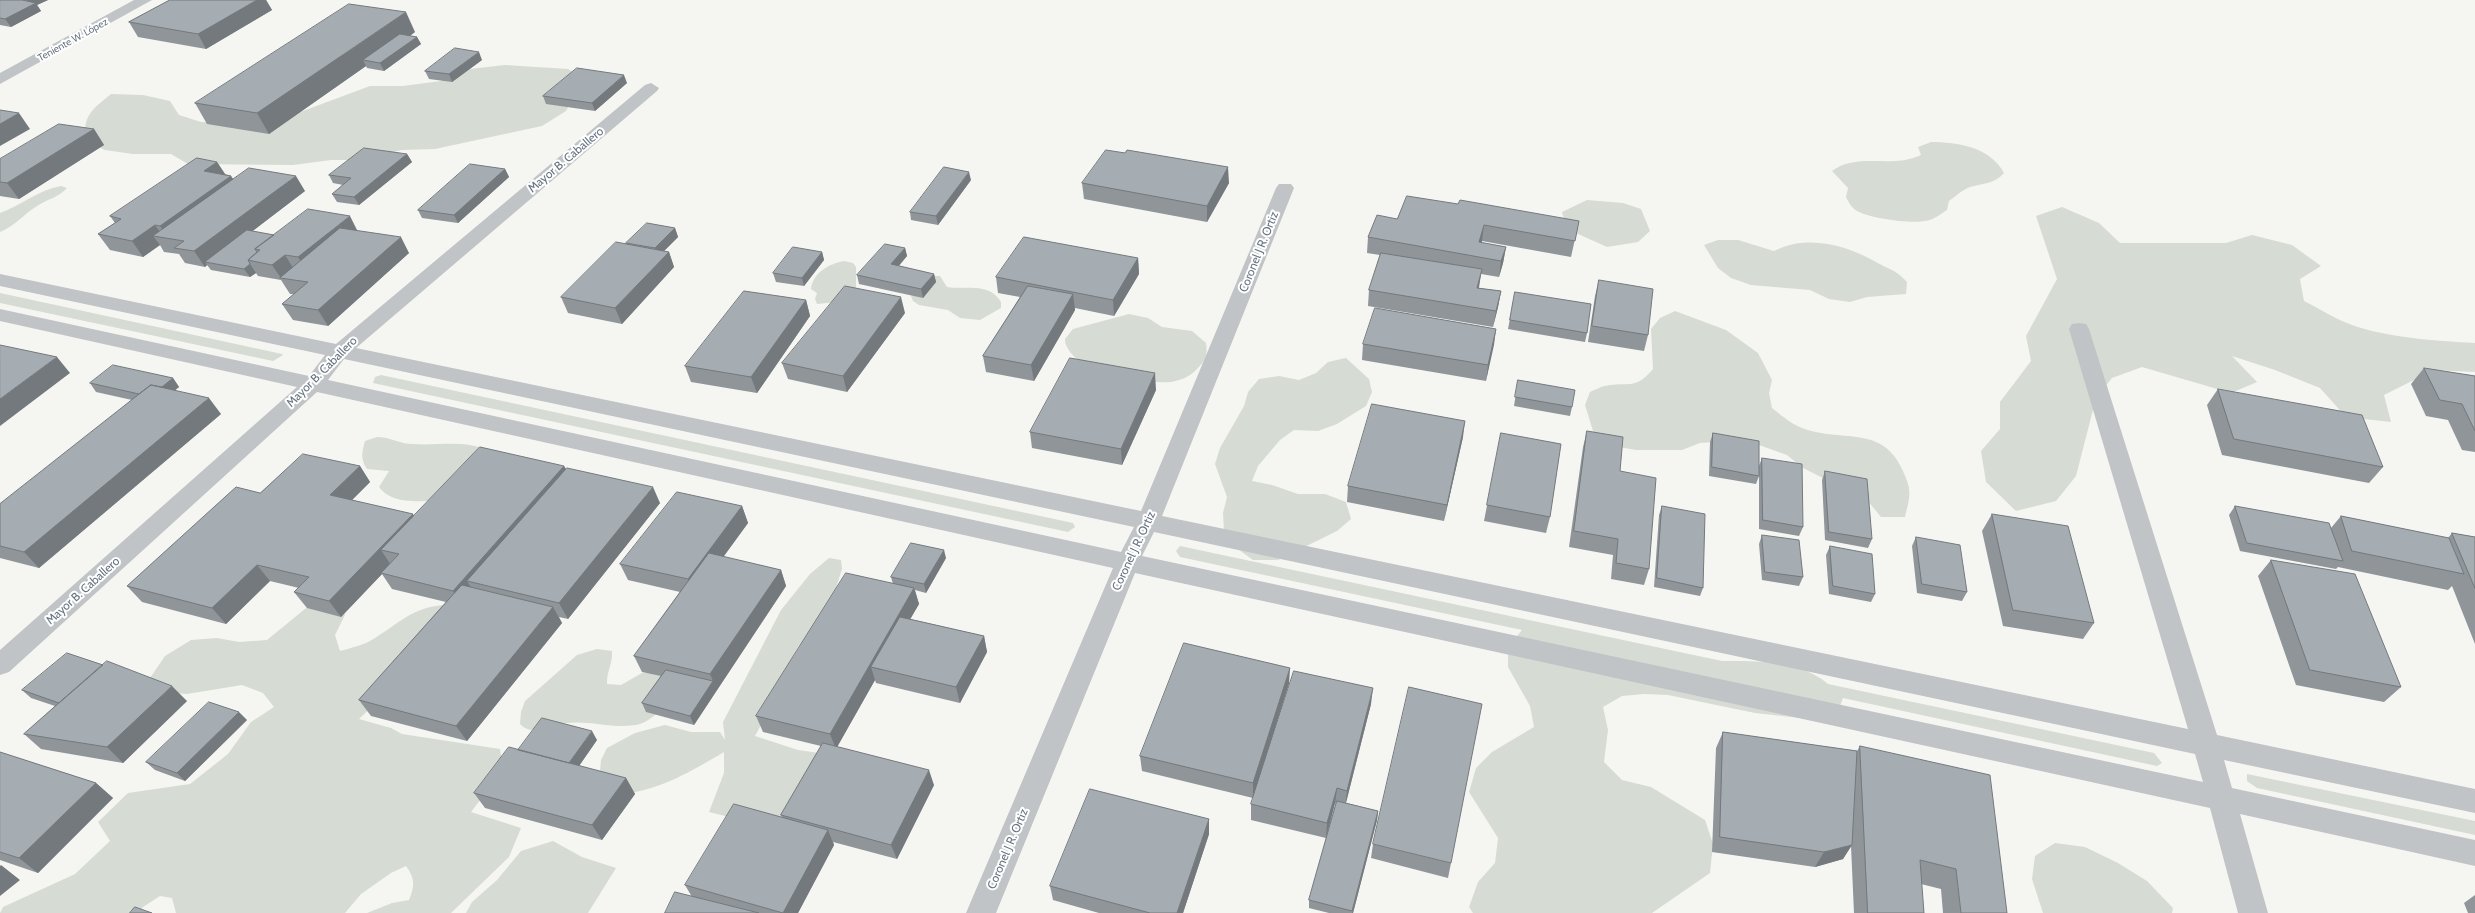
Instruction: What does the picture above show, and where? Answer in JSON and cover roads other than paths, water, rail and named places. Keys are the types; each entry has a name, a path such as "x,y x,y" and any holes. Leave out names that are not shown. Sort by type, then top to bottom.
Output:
{"street":[{"name":"Teniente W. López","path":"0,79 145,0"},
{"name":"Mayor B. Caballero","path":"0,665 314,383 340,351 651,88"},
{"name":"Coronel J R. Ortiz","path":"981,913 1127,562 1149,520 1285,188"},
{"path":"0,280 1149,520 2475,801"},
{"path":"0,315 1127,562 2475,854"},
{"path":"2079,329 2206,744 2253,913"}]}
